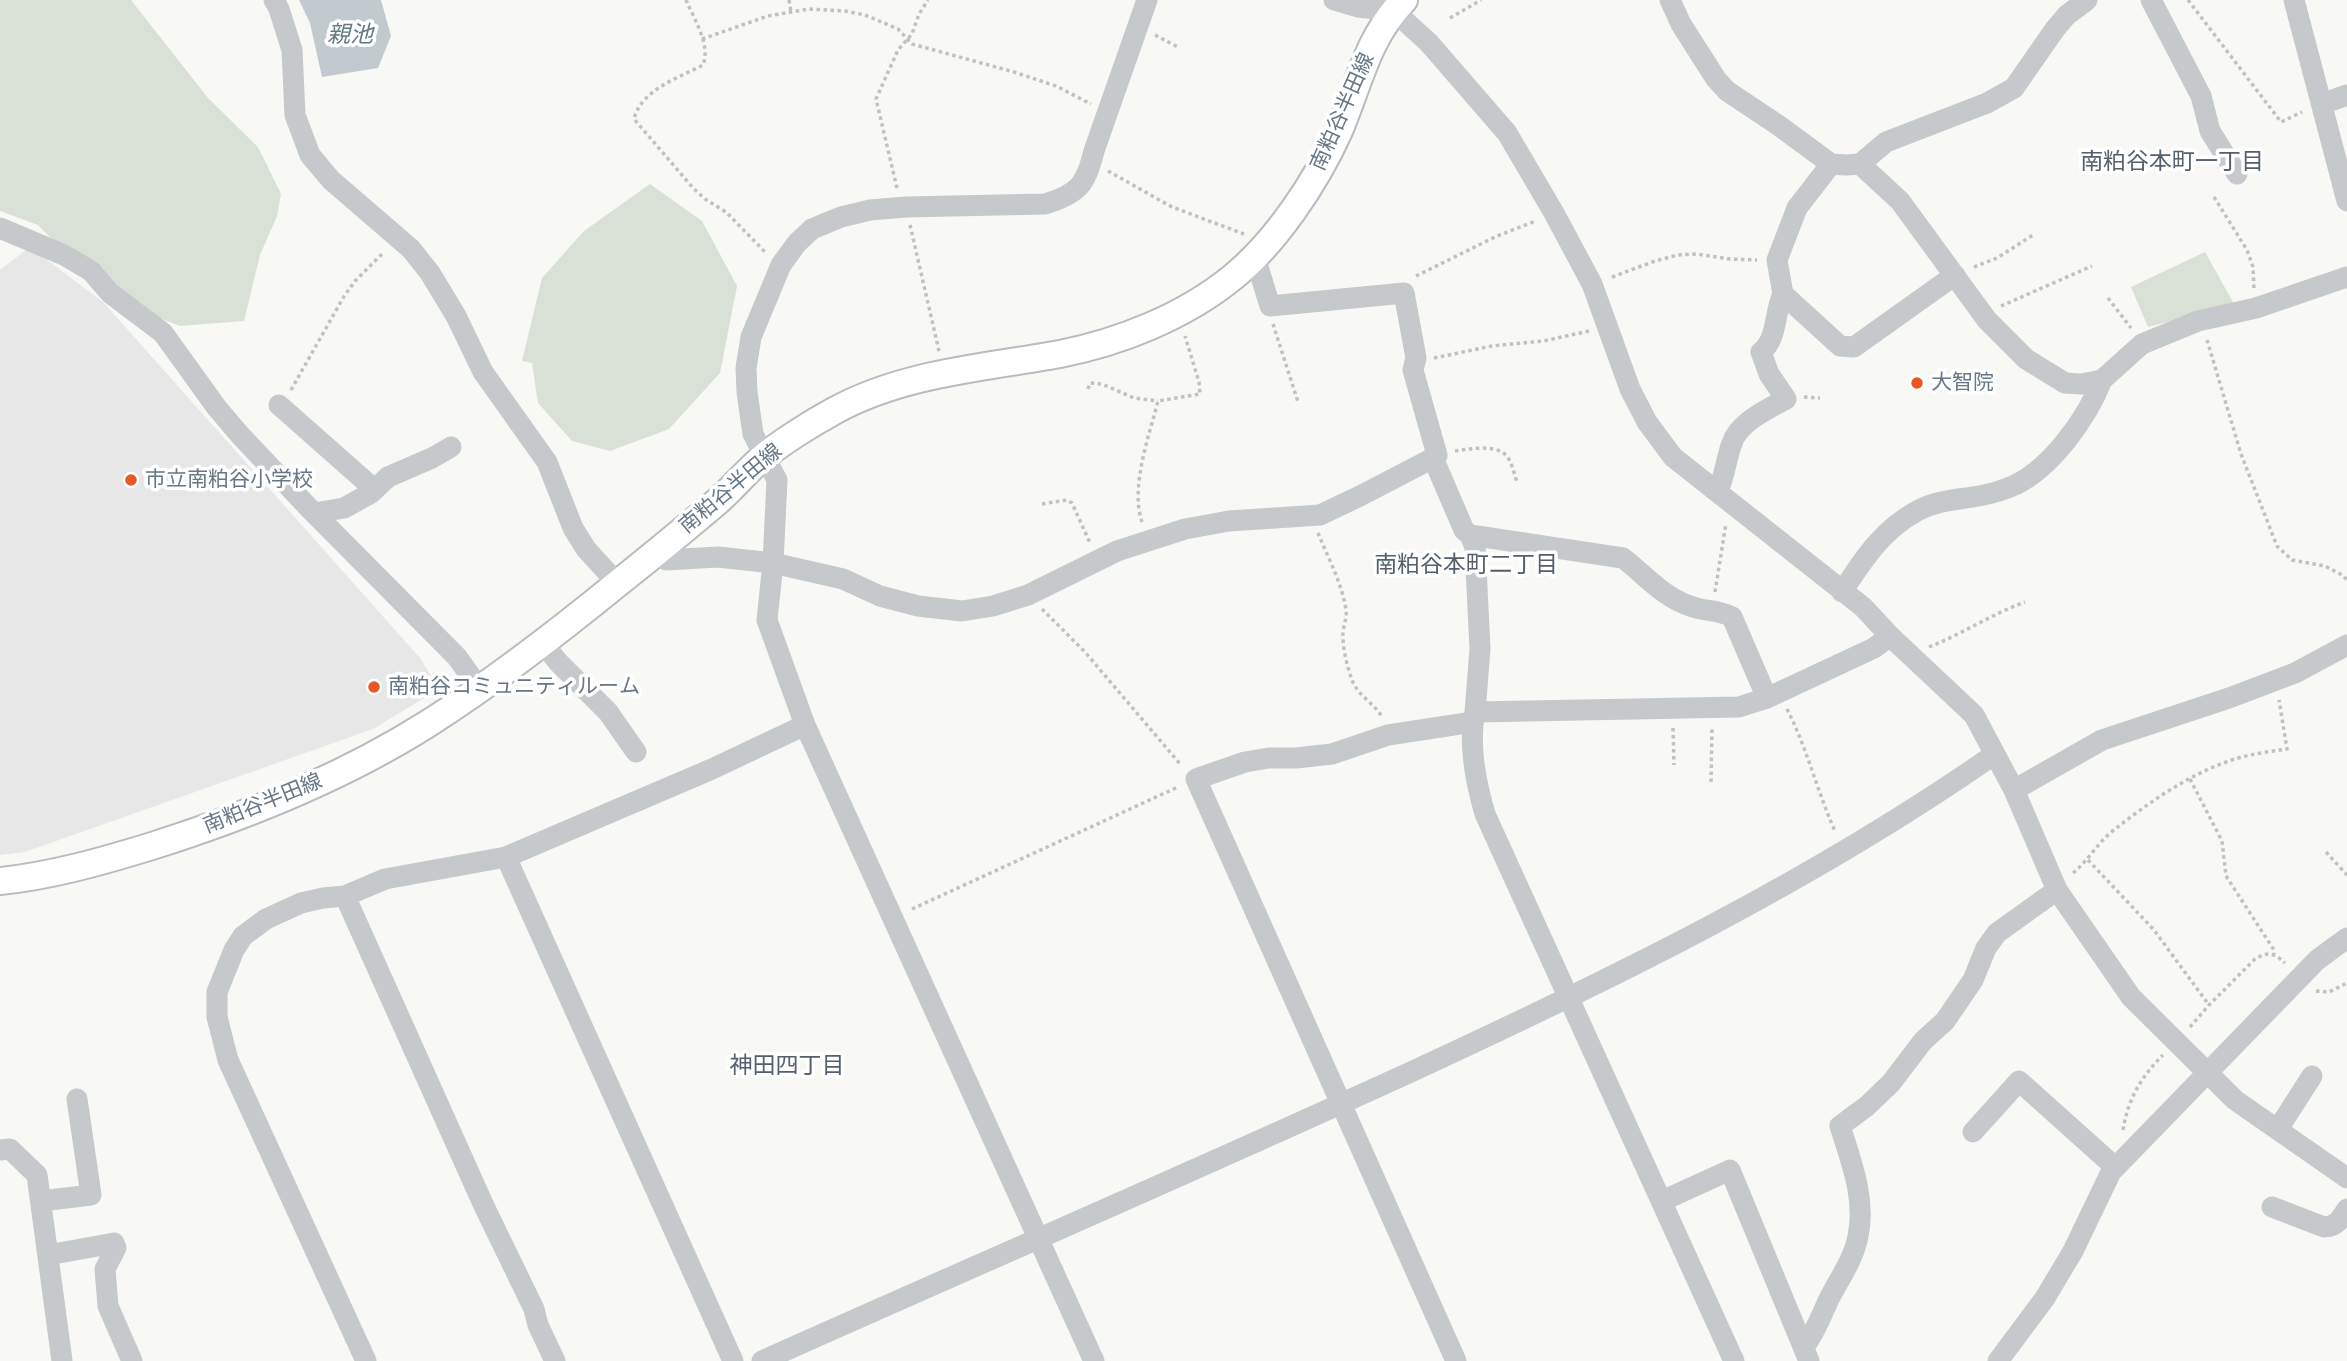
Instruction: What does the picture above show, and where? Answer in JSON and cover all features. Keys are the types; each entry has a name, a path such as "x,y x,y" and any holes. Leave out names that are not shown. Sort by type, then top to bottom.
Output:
{"main road":[{"name":"南粕谷半田線","path":"0,881 122,856 236,817 338,773 395,743 480,689 543,643 721,498 763,457 833,411 873,392 944,373 1063,353 1108,342 1144,329 1206,297 1234,276 1259,251 1300,202 1337,135 1364,59 1399,5"}],"street":[{"path":"274,0 292,50 295,115 310,155 331,180 411,249 430,273 456,316 483,372 547,462 573,528 586,549 618,584"},
{"path":"1094,1361 805,724 767,621 773,563 776,480 753,434 746,368 751,337 780,265 812,229 841,217 870,210 1045,204 1062,199 1075,191 1088,175 1107,112 1147,0"},
{"path":"1334,0 1358,7 1399,5 1507,133 1592,284 1630,389 1647,422 1673,457 1863,607 1974,715 2014,790 2055,885 2132,997 2235,1100 2347,1178"},
{"path":"1670,0 1681,24 1716,79 1727,91 1831,164 1860,164 1885,142 1987,103 2014,88 2055,29 2067,15 2088,0"},
{"path":"2151,0 2202,96 2210,131 2237,174"},
{"path":"2294,0 2347,201"},
{"path":"2322,104 2347,95"},
{"path":"1724,496 1724,478 1732,440 1764,411 1786,399 1769,374 1761,352 1767,347 1773,333 1778,304 1783,294 1777,260 1797,208 1831,164"},
{"path":"1860,164 1900,201 1982,313 2026,359 2065,383 2081,384 2102,380"},
{"path":"0,228 64,255 91,271 110,293 163,334 217,408 314,513 457,657 480,689"},
{"path":"1259,251 1270,306 1404,293 1415,362 1413,370 1435,457 1464,530 1475,547 1480,649 1474,717 1478,791 1485,814 1734,1361"},
{"path":"1783,294 1840,346 1854,347 1956,276"},
{"path":"1842,592 1883,534 1917,511 1942,501 1979,496 2014,485 2034,473 2052,458 2082,418 2102,380 2142,344 2198,321 2256,308 2347,277"},
{"path":"279,405 374,489"},
{"path":"314,513 344,508 388,477 451,447"},
{"path":"655,552 666,560 718,557 773,563 843,579 880,596 918,606 962,611 993,606 1028,595 1117,551 1185,529 1229,521 1320,514 1435,457"},
{"path":"1470,536 1623,558 1675,600 1732,617 1771,695"},
{"path":"1456,1361 1196,779 1257,760 1332,754 1388,735 1474,717 1667,707 1740,707 1874,648 1890,636"},
{"path":"543,643 558,662 608,712 636,752"},
{"path":"2014,790 2102,740 2295,673 2347,645"},
{"path":"366,1361 228,1060 217,1017 217,992 222,976 243,936 266,919 301,903 345,896 385,879 506,857 712,769 805,724"},
{"path":"762,1361 1569,999 1724,919 1867,839 1995,754"},
{"path":"506,857 733,1361"},
{"path":"1806,1354 1858,1237 1860,1201 1840,1126 1867,1106 1891,1083 1923,1041 1945,1021 1973,980 1986,948 1997,933 2055,885"},
{"path":"345,896 479,1194 534,1309 538,1325 555,1361"},
{"path":"1998,1361 2045,1298 2073,1251 2115,1167 2316,960 2347,939"},
{"path":"2278,1129 2312,1076"},
{"path":"1973,1132 2019,1081 2115,1167"},
{"path":"41,1201 91,1195 77,1099"},
{"path":"0,1150 10,1149 37,1175 62,1361"},
{"path":"1662,1201 1730,1170 1806,1354"},
{"path":"2272,1207 2325,1227 2339,1222 2347,1209"},
{"path":"48,1255 114,1243 116,1248 105,1269 108,1306 132,1361"}],"path":[{"path":"686,0 702,39 706,56 703,65 647,96 637,108 634,119 693,188 705,200 726,212 780,265"},
{"path":"789,0 791,12"},
{"path":"928,0 922,6 912,34 898,50 876,99 944,373"},
{"path":"1450,18 1481,0"},
{"path":"2188,0 2281,122 2322,104"},
{"path":"702,39 768,16 809,9 865,15 898,29 912,44 965,57 1056,86 1107,112"},
{"path":"1138,26 1178,47"},
{"path":"1092,160 1172,207 1255,239 1259,251"},
{"path":"2214,197 2248,250 2253,267 2256,308"},
{"path":"1404,293 1401,284 1497,236 1554,213"},
{"path":"1956,276 1997,258 2033,235"},
{"path":"279,405 309,360 343,298 398,238"},
{"path":"1592,284 1678,255 1777,260"},
{"path":"1982,313 2024,298 2092,266"},
{"path":"2108,298 2142,344"},
{"path":"1270,306 1268,308 1298,402"},
{"path":"1088,389 1090,383 1102,384 1134,398 1158,401 1200,394 1199,382 1176,313"},
{"path":"2198,321 2209,344 2241,454 2277,546 2292,560 2325,566 2344,576 2347,581"},
{"path":"1415,362 1492,346 1543,341 1608,327"},
{"path":"1149,541 1137,510 1142,464 1158,401"},
{"path":"1435,457 1482,448 1500,452 1510,463 1517,482"},
{"path":"1712,610 1724,496"},
{"path":"1042,503 1067,500 1072,503 1098,561"},
{"path":"1311,515 1342,592 1347,614 1343,632 1344,647 1351,678 1357,690 1381,714 1388,735"},
{"path":"893,918 1196,779 1176,760 1085,652 1028,595"},
{"path":"1910,655 1953,638 2001,611 2025,602"},
{"path":"2055,885 2088,860 2113,831 2190,779 2228,761 2287,748 2280,701 2272,681"},
{"path":"1771,695 1788,710 1808,755 1820,797 1844,852"},
{"path":"1667,707 1673,727 1674,765"},
{"path":"1709,709 1712,719 1711,782"},
{"path":"2190,779 2222,841 2226,876 2274,954"},
{"path":"2326,852 2347,876"},
{"path":"2088,860 2154,930 2209,1005"},
{"path":"2130,1151 2122,1136 2130,1101 2137,1086 2148,1070 2255,959 2264,953 2274,954 2284,961 2298,979 2320,992 2329,992 2347,983"}],"shaded area":[{"path":"0,0 131,0 208,98 258,147 281,194 277,216 260,255 244,321 180,326 111,299 38,225 0,211"},
{"path":"650,184 702,221 737,286 720,373 669,429 610,451 572,441 538,403 532,363 522,361 542,278 584,231"},
{"name":"市立南粕谷小学校","path":"30,247 103,302 420,658 439,689 373,729 25,852 0,855 0,270"},
{"path":"2205,252 2234,304 2148,327 2131,287"}],"water":[{"name":"親池","path":"299,0 381,0 391,36 378,68 322,77 310,23"}],"place":[{"name":"大智院","path":"1917,383"},
{"name":"市立南粕谷小学校","path":"131,480"},
{"name":"南粕谷コミュニティルーム","path":"374,687"}],"district":[{"name":"南粕谷本町一丁目","path":"2172,163"},
{"name":"南粕谷本町二丁目","path":"1466,566"},
{"name":"神田四丁目","path":"787,1067"}]}
